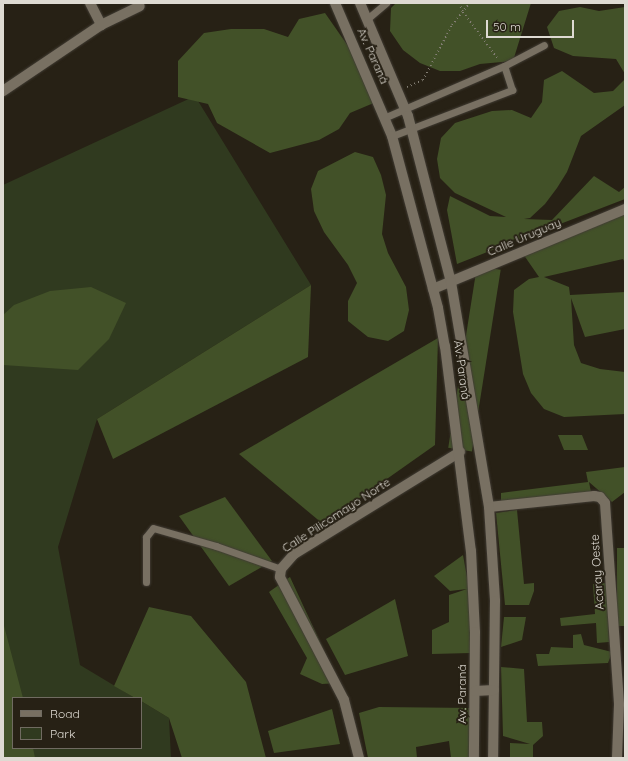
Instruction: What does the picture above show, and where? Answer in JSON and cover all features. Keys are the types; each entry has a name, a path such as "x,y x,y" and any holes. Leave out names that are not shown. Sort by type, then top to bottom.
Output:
{"street":[{"path":"90,3 101,25"},
{"name":"Av. Paraná","path":"336,3 386,118 392,136 433,289 445,346 472,551 475,691 474,758"},
{"name":"Av. Paraná","path":"360,3 412,130 451,282 489,507 495,601 494,758"},
{"path":"3,91 101,25 140,6"},
{"name":"Calle Uruguay","path":"433,289 625,209"},
{"name":"Calle Pilicomayo Norte","path":"359,758 344,700 280,577 281,569 294,554 460,452"},
{"name":"Acaray Oeste","path":"489,507 594,496 600,497 605,503 619,705 617,758"},
{"path":"475,691 494,690"}],"lane":[{"path":"367,19 386,3"},
{"path":"386,118 504,66 544,45"},
{"path":"392,136 412,130 512,90 504,66"},
{"path":"146,582 146,537 153,528 216,546 281,569"}],"path":[{"path":"459,3 463,12 504,66"},
{"path":"397,91 423,80 452,25 470,3"}],"green space":[{"path":"396,3 531,3 513,61 480,64 460,71 440,71 420,63 403,50 390,31 391,8"},
{"path":"580,7 599,11 625,7 625,74 616,59 573,56 554,48 547,27 559,11"},
{"path":"325,13 355,56 376,102 350,113 339,129 319,140 270,153 217,123 208,104 178,97 178,61 204,33 231,29 264,29 288,37 299,19"},
{"path":"562,71 594,93 613,91 625,79 625,105 581,136 567,172 557,188 545,204 530,218 524,219 552,220 594,176 619,192 625,187 625,199 542,231 547,225 538,232 457,264 447,210 450,196 490,216 506,217 455,193 440,178 437,159 441,138 455,123 492,111 512,110 531,118 542,102 544,80"},
{"path":"195,96 311,285 97,419 58,547 80,665 133,697 12,697 12,749 142,749 142,702 169,718 171,758 3,758 3,185"},
{"path":"355,152 373,157 381,175 386,195 382,234 388,253 406,287 409,310 404,331 388,341 368,337 348,321 348,301 357,283 348,265 324,232 314,211 311,189 318,171"},
{"path":"625,210 625,263 623,259 544,277 569,287 570,295 625,292 625,329 585,337 571,298 574,345 581,363 600,369 625,372 625,414 564,417 544,409 531,393 523,374 513,312 514,290 529,279 539,277 521,251"},
{"path":"477,266 501,270 472,451 448,448"},
{"path":"311,285 308,357 113,459 97,419"},
{"path":"91,287 126,303 109,339 78,370 3,365 3,315 14,305 50,291"},
{"path":"438,338 435,445 323,524 239,454"},
{"path":"558,435 582,435 588,450 564,450"},
{"path":"625,467 625,492 612,502 589,482 591,492 501,502 501,493 588,482 586,472"},
{"path":"225,497 272,561 229,586 179,516"},
{"path":"517,510 524,584 534,583 534,591 529,605 505,605 496,513"},
{"path":"617,548 625,548 625,626 617,626"},
{"path":"463,555 469,588 471,653 432,654 432,630 449,622 449,595 467,589 450,591 434,576"},
{"path":"290,577 339,683 322,684 300,674 307,658 269,592"},
{"path":"607,583 609,642 597,643 596,623 561,626 560,618 595,614 593,584"},
{"path":"395,599 408,656 345,675 326,639"},
{"path":"149,607 191,616 246,682 266,758 182,758 169,718 142,702 142,697 133,697 114,686"},
{"path":"504,617 526,617 522,640 501,647"},
{"path":"3,622 23,697 12,697 12,749 33,749 35,758 3,758"},
{"path":"581,634 584,645 612,652 608,663 538,666 536,654 549,654 551,647 573,648 573,635"},
{"path":"501,667 524,669 527,722 542,722 543,736 533,745 533,758 510,758 510,743 530,744 503,736"},
{"path":"379,707 473,708 473,758 451,758 449,741 416,747 417,758 368,758 359,713"},
{"path":"332,709 340,744 274,753 268,731"}]}
